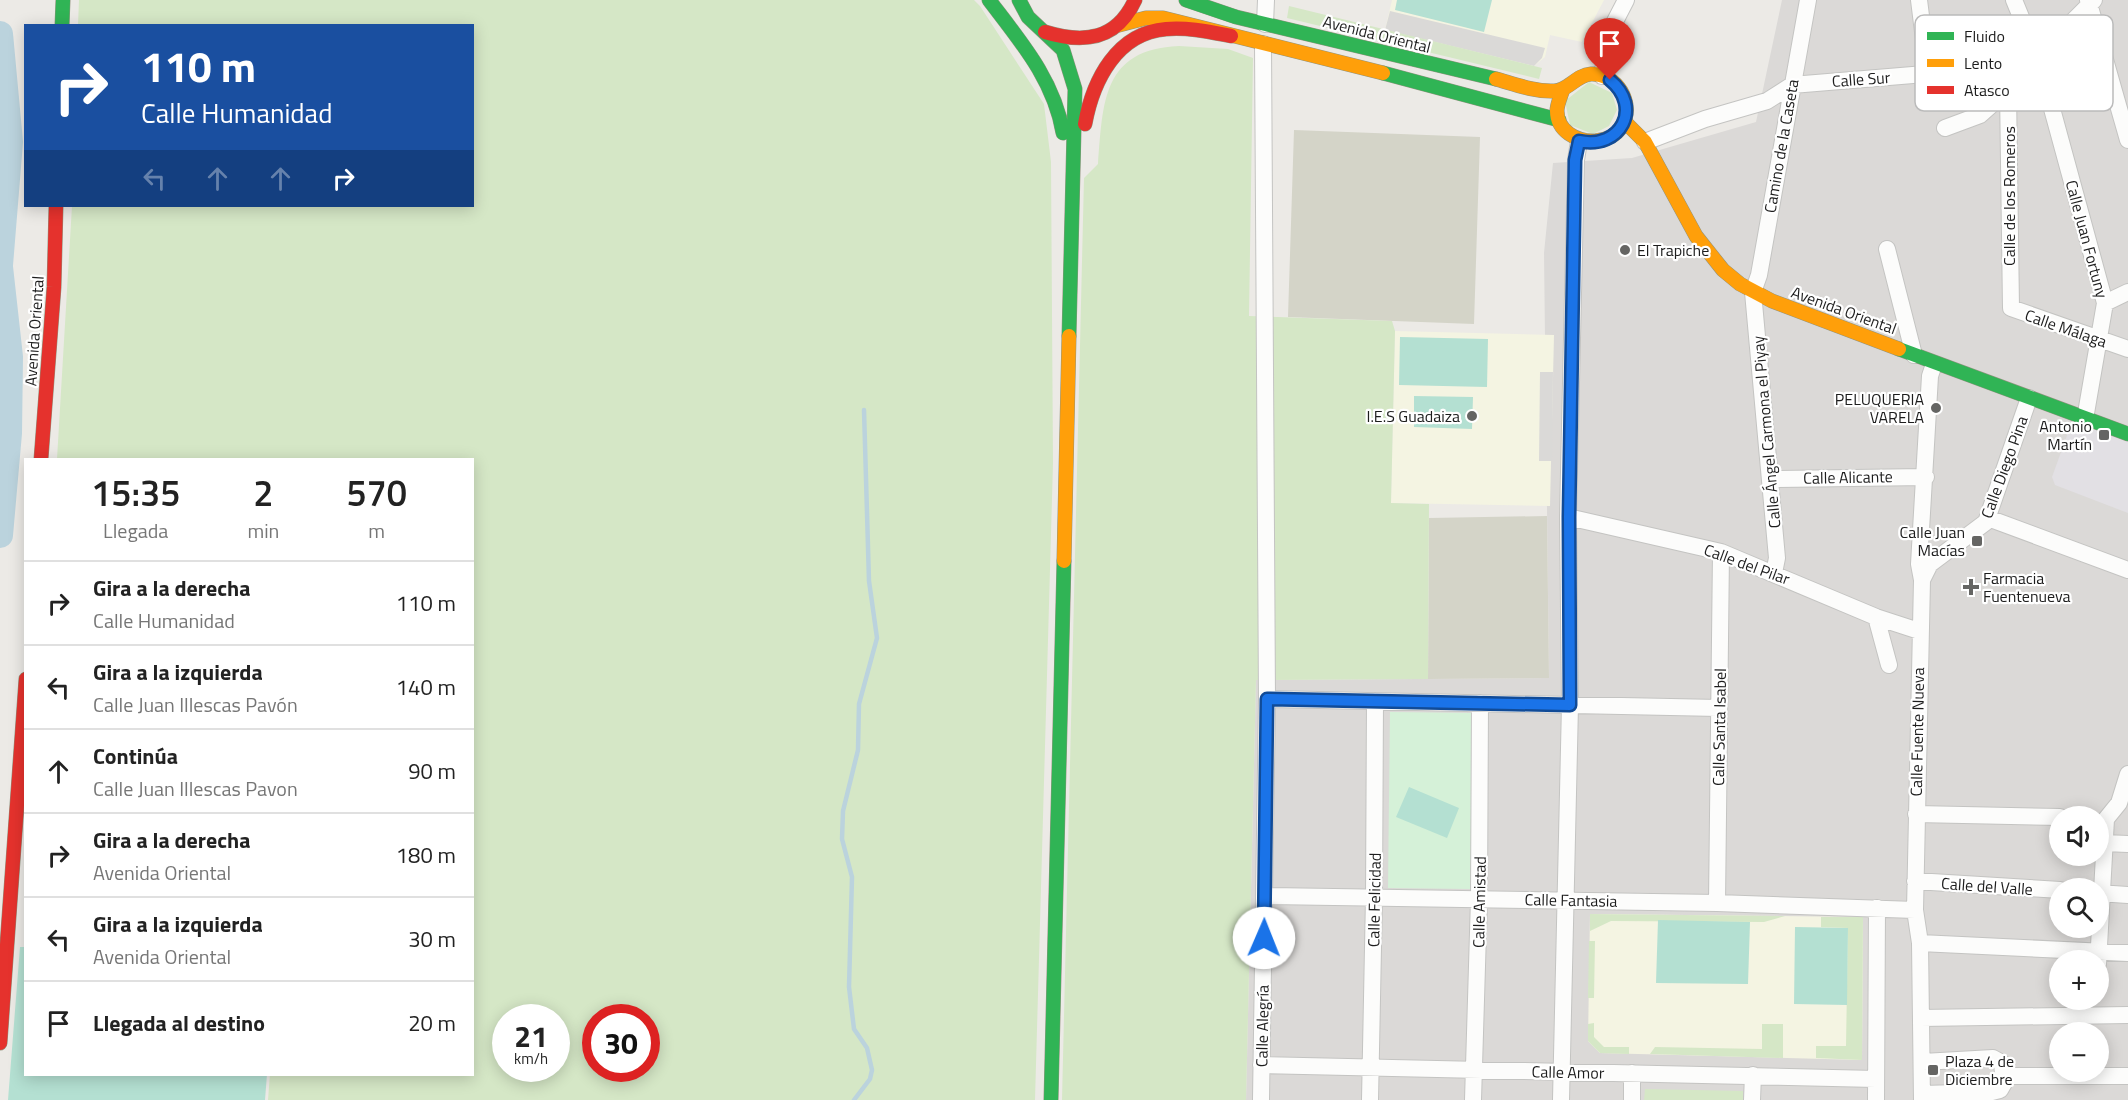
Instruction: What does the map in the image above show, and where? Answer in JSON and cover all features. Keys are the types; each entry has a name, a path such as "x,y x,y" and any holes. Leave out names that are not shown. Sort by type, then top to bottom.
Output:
{"street":[{"path":"62,24 63,0"},
{"path":"989,0 1053,88 1060,109 1064,137 1073,163"},
{"path":"1019,0 1028,17 1066,55 1075,89"},
{"path":"1119,25 1135,0"},
{"name":"Avenida Oriental","path":"1186,0 1265,24 1540,90 1563,89 1576,78 1593,74 1602,76"},
{"path":"1209,0 1223,13"},
{"path":"1265,24 1266,0"},
{"path":"1563,89 1557,104 1559,120 1564,129 1579,141 1590,143 1610,138 1624,121 1626,103 1623,94 1610,80 1602,76 1610,31 1626,0"},
{"name":"Camino de la Caseta","path":"1753,292 1759,275 1791,85 1808,0"},
{"name":"Calle Sur","path":"1919,0 1921,15"},
{"name":"Calle Juan Fortuny","path":"2014,0 2020,15"},
{"path":"2078,15 2090,2"},
{"path":"1045,32 1072,40 1088,39 1119,25 1146,18 1163,18 1532,111 1559,120"},
{"path":"1073,163 1083,138 1093,89 1112,59 1127,45 1143,34 1172,28 1231,36"},
{"path":"1090,50 1103,34"},
{"name":"Calle Alegría","path":"1261,1100 1267,699 1263,44"},
{"path":"1051,1100 1075,89 1082,66"},
{"name":"Calle Sur","path":"1791,85 1915,76"},
{"path":"1645,142 1705,119 1767,102 1791,85"},
{"path":"2113,86 2128,140"},
{"path":"1945,128 1980,115 1984,111"},
{"name":"Calle de los Romeros","path":"2008,111 2010,302"},
{"name":"Calle Juan Fortuny","path":"2052,111 2105,303 2085,419"},
{"name":"Avenida Oriental","path":"1624,121 1645,142 1695,236 1723,270 1753,292 1934,364 2128,434"},
{"path":"1560,1100 1570,705 1569,517 1575,160 1579,141"},
{"name":"Avenida Oriental","path":"41,458 56,207"},
{"path":"1887,249 1914,355"},
{"name":"Calle Ángel Carmona el Piyay","path":"1753,292 1777,558 1774,573"},
{"path":"2105,303 2128,292"},
{"name":"Calle Málaga","path":"2010,302 2011,308 2016,311 2128,349"},
{"name":"Calle Fuente Nueva","path":"1923,1097 1920,944 1915,910 1919,631 1922,580 1919,564 1926,477 1930,376 1934,364"},
{"name":"Calle Diego Pina","path":"1922,580 1930,564 1988,518 2029,398"},
{"name":"Calle Alicante","path":"1771,479 1926,477"},
{"name":"Calle del Pilar","path":"1569,517 1721,552 1876,617 1919,631"},
{"path":"1988,518 2128,570"},
{"name":"Calle Santa Isabel","path":"1717,903 1721,552"},
{"name":"Calle Fuente Nueva","path":"1876,617 1888,665"},
{"path":"1267,699 1719,708"},
{"name":"Calle Felicidad","path":"1370,1100 1375,701"},
{"name":"Calle Amistad","path":"1473,1100 1479,899 1480,703"},
{"path":"0,1043 24,707"},
{"path":"2109,814 2124,804 2128,774"},
{"path":"1916,814 2049,817"},
{"path":"2109,843 2128,844"},
{"name":"Calle del Valle","path":"1915,881 2049,889"},
{"path":"2109,894 2128,895"},
{"name":"Calle Fantasia","path":"1265,896 1717,903 1915,910"},
{"path":"1876,1100 1877,908"},
{"path":"1920,944 2049,954"},
{"path":"2109,956 2128,953"},
{"path":"1921,1018 2049,1010"},
{"path":"2108,1010 2128,1015"},
{"path":"1923,1062 1993,1058 2002,1063 2004,1076 2004,1083 2000,1090 1923,1097"},
{"name":"Calle Amor","path":"1261,1065 1876,1078"},
{"path":"1632,1073 1632,1100"},
{"path":"1752,1100 1753,1076"},
{"path":"2004,1076 2128,1076"}],"shaded area":[{"path":"1392,0 1604,0 1582,42 1550,35 1545,57 1534,66 1385,30"},
{"path":"1782,0 2128,0 2128,1100 1246,1100 1256,680 1549,678 1544,253 1553,163 1632,158 1756,122"},
{"path":"1390,11 1545,48 1542,58 1534,66 1385,30"},
{"path":"1294,130 1480,137 1474,324 1288,317"},
{"name":"I.E.S Guadaiza","path":"1395,331 1554,335 1550,506 1391,503"},
{"path":"1540,372 1553,372 1552,461 1539,461"},
{"path":"2073,419 2128,439 2128,513 2055,485 2052,477"},
{"path":"1547,516 1549,678 1428,679 1429,518"},
{"path":"1590,914 1863,917 1862,1060 1600,1053 1588,1041"}],"green space":[{"path":"79,0 974,0 980,6 1044,104 1051,162 1053,463 1035,1100 268,1100 270,1076 474,1076 474,458 57,458 72,207 474,207 474,24 78,24"},
{"path":"1397,0 1492,0 1484,32 1395,10"},
{"path":"1289,6 1542,68 1539,79 1287,18"},
{"path":"1179,46 1228,49 1253,58 1249,316 1392,321 1395,331 1391,503 1429,504 1428,679 1256,680 1246,1100 1062,1100 1084,178 1098,164 1106,101 1112,83 1121,69 1135,57 1154,49"},
{"path":"1589,82 1612,93 1617,110 1609,126 1593,134 1570,125 1565,101"},
{"path":"1400,337 1488,339 1487,387 1399,385"},
{"path":"1414,396 1473,397 1472,429 1414,427"},
{"path":"1390,712 1473,713 1471,889 1388,888"},
{"path":"1409,787 1459,808 1447,838 1396,817"},
{"path":"1590,914 1785,916 1764,922 1611,921 1590,931"},
{"path":"1821,917 1863,917 1862,1060 1816,1058 1816,1046 1846,1046 1848,928 1821,927"},
{"path":"1658,920 1750,922 1748,984 1656,983"},
{"path":"1795,927 1848,928 1847,1005 1794,1004"},
{"path":"1589,941 1595,941 1594,998 1588,998"},
{"path":"20,947 24,947 24,1076 267,1076 265,1100 8,1100"},
{"path":"1594,1023 1594,1037 1604,1047 1629,1047 1629,1054 1600,1053 1588,1041 1588,1024"},
{"path":"1762,1024 1783,1024 1783,1058 1650,1054 1655,1047 1762,1049"},
{"path":"1645,1089 1743,1091 1743,1100 1644,1100"}],"waterway":[{"path":"0,34 10,142 0,265"},
{"path":"0,267 10,357 9,433 0,535"},
{"path":"854,1100 870,1079 872,1070 867,1048 854,1029 849,987 852,877 842,839 843,811 858,750 859,704 877,638 869,581 864,410"}],"traffic: fast":[{"path":"62,24 63,0"},
{"path":"989,0 1035,62 1052,96 1063,133"},
{"path":"1019,0 1028,17 1063,50 1075,89 1069,336"},
{"path":"1186,0 1236,17 1496,79"},
{"path":"1383,73 1559,120"},
{"path":"1899,349 2128,434"},
{"path":"1051,1100 1064,561"}],"traffic: slow":[{"path":"1119,25 1146,18 1163,18 1383,73"},
{"path":"1496,79 1532,89 1554,91 1586,75 1600,75 1616,84 1625,100 1625,117 1622,126 1614,135 1599,140 1581,140 1569,134 1560,124 1557,111 1563,89"},
{"path":"1624,121 1645,142 1696,236 1723,270 1740,284 1772,301 1899,349"},
{"path":"1064,561 1069,336"}],"traffic: jam":[{"path":"1045,32 1073,38 1098,36 1119,24 1135,0"},
{"path":"1085,124 1094,91 1101,76 1121,49 1134,39 1149,32 1166,29 1199,30 1231,36"},
{"path":"41,458 54,287 56,207"},
{"path":"0,1043 24,707"}],"place":[{"name":"El Trapiche","path":"1625,250"},
{"name":"PELUQUERIA VARELA","path":"1936,408"},
{"name":"I.E.S Guadaiza","path":"1472,416"},
{"name":"Antonio Martín","path":"2104,435"},
{"name":"Calle Juan Macías","path":"1977,541"},
{"name":"Farmacia Fuentenueva","path":"1971,587"},
{"name":"Plaza 4 de Diciembre","path":"1933,1070"}],"route":[{"path":"1264,938 1267,699 1570,705 1569,477 1574,341 1575,160 1579,141 1590,143 1610,138 1624,121 1626,103 1623,94 1610,80"}]}
